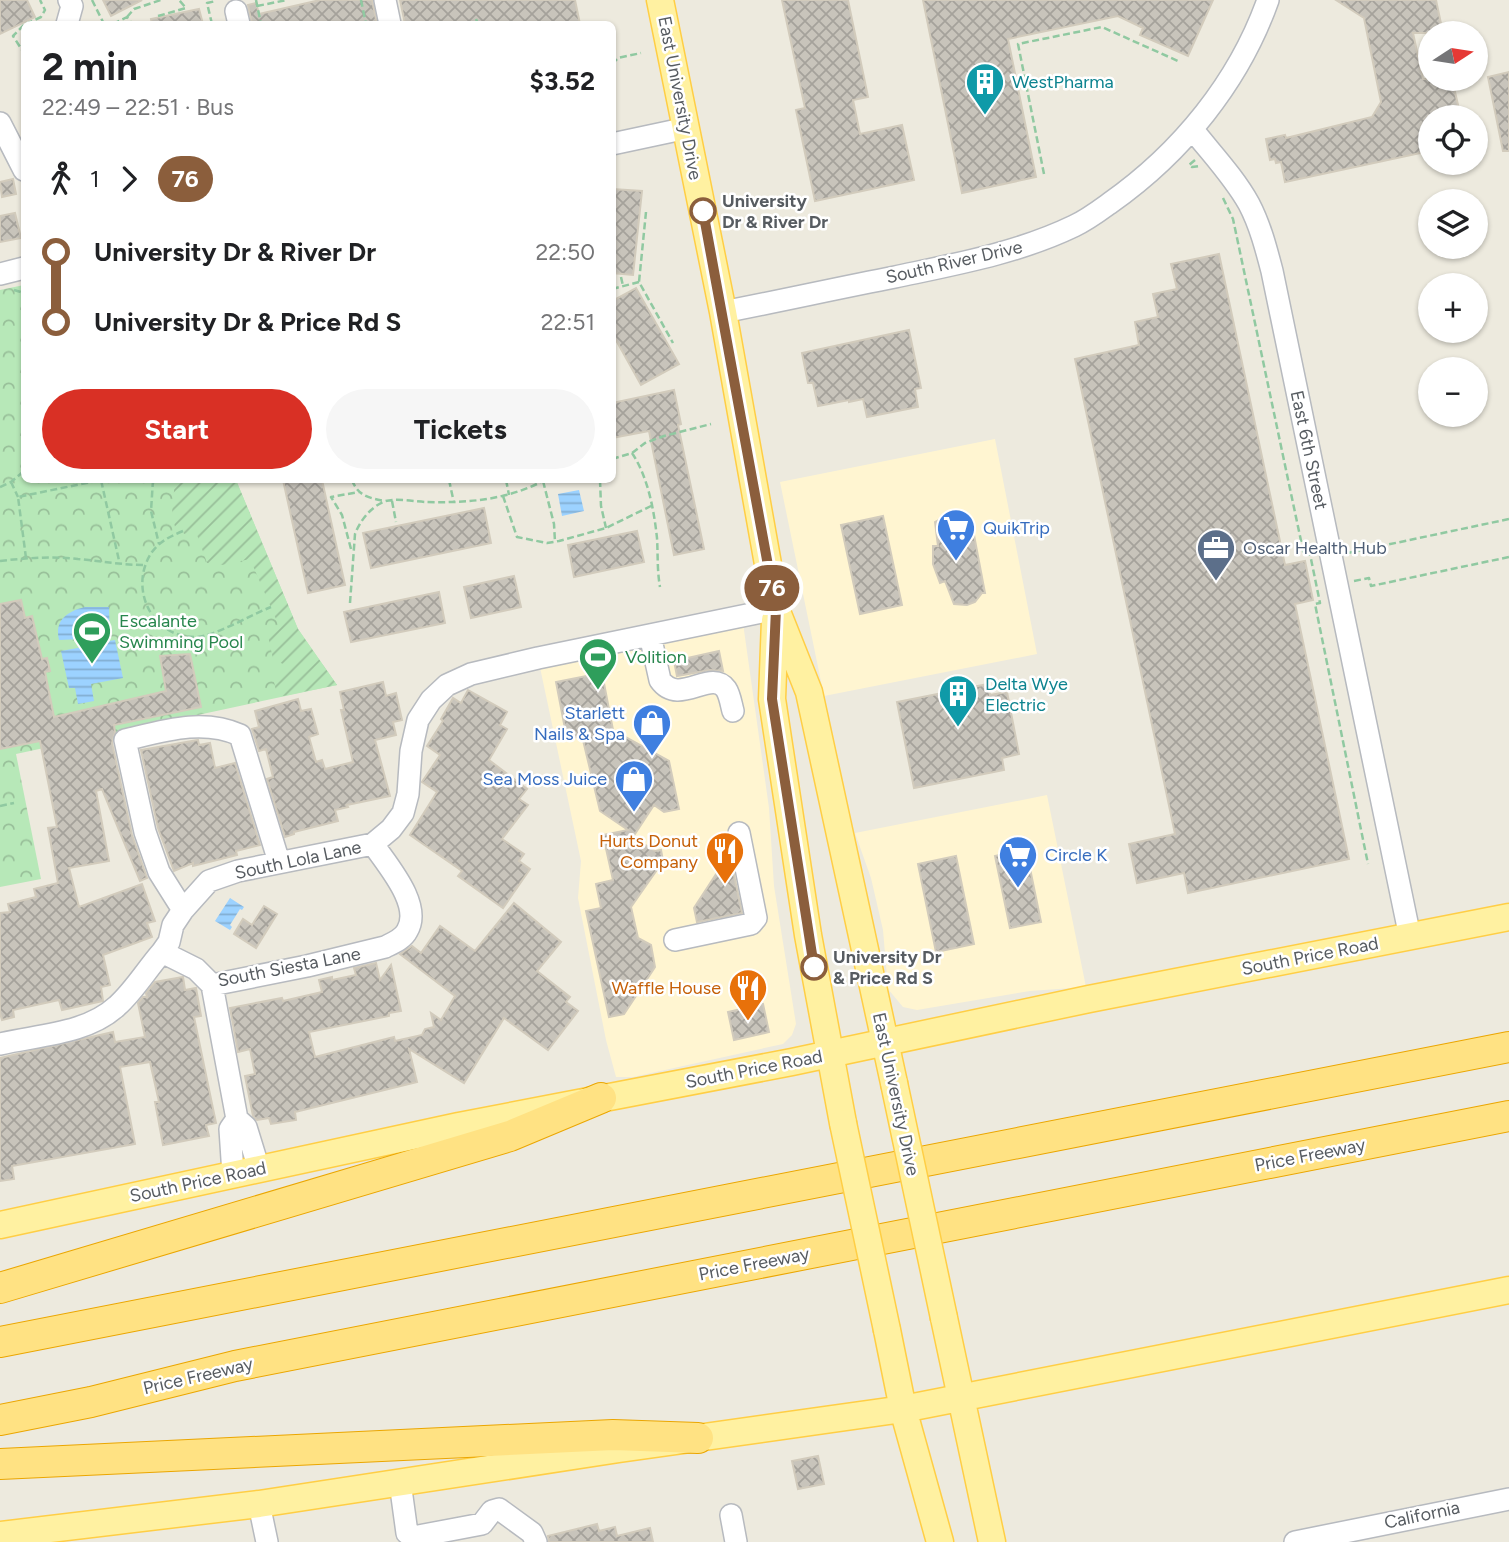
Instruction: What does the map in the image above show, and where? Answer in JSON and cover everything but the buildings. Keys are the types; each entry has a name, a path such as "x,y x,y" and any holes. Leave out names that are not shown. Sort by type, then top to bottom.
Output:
{"highway":[{"path":"0,1342 1509,1047"},
{"path":"0,1288 510,1136 601,1098"},
{"name":"Price Freeway","path":"0,1420 91,1402 248,1363 1509,1116"},
{"path":"0,1464 613,1435 698,1438"}],"main road":[{"name":"East University Drive","path":"660,0 723,312 776,609 809,692 992,1542"},
{"name":"East University Drive","path":"776,609 772,699 829,1054 903,1409 940,1542"},
{"path":"772,699 783,700 797,712 818,799 841,837"},
{"name":"South Price Road","path":"0,1225 601,1098 1509,916"},
{"path":"0,1539 259,1504 903,1409 1509,1290"}],"street":[{"path":"68,21 72,6 69,0"},
{"path":"385,0 389,21"},
{"path":"1193,130 1250,42 1268,0"},
{"path":"0,123 21,164"},
{"path":"616,143 687,128"},
{"name":"East 6th Street","path":"1193,130 1226,169 1248,203 1260,229 1272,271 1410,937"},
{"name":"South River Drive","path":"723,312 983,258 1035,243 1077,225 1128,190 1193,130"},
{"path":"4,283 21,270"},
{"name":"South Lola Lane","path":"162,952 183,909 209,881 238,871 373,844 391,829 403,813 408,794 411,751 418,720 431,700 447,685 471,674 776,609"},
{"path":"650,635 660,680 664,686 679,690 712,682 719,684 726,688 733,711"},
{"path":"183,909 159,872 145,832 125,740 183,726 225,728 240,735 279,862"},
{"path":"675,940 751,925 756,918 739,833"},
{"name":"South Siesta Lane","path":"162,952 196,969 212,985 385,947 407,933 411,923 411,904 373,844"},
{"path":"0,1044 64,1031 93,1021 117,1007 162,952"},
{"path":"212,985 237,1119 246,1127 259,1169"},
{"path":"233,1174 230,1129 237,1119"},
{"path":"400,1482 407,1533 413,1537 482,1524 492,1511 499,1509 533,1533 536,1542"},
{"name":"California","path":"1295,1542 1509,1499"},
{"path":"259,1504 267,1542"},
{"path":"731,1515 736,1542"}],"path":[{"path":"33,21 41,17 45,10 40,0"},
{"path":"92,0 102,21"},
{"path":"119,21 134,9 161,0"},
{"path":"158,16 186,8 179,0"},
{"path":"256,0 260,21"},
{"path":"257,6 287,0"},
{"path":"361,0 365,21"},
{"path":"211,21 207,3 216,1"},
{"path":"127,17 130,21"},
{"path":"1044,174 1018,44 1102,27 1178,61"},
{"path":"21,29 13,36 21,48"},
{"path":"616,60 641,53"},
{"path":"1203,174 1199,166 1189,165 1209,150"},
{"path":"1221,189 1224,203 1233,219 1304,555 1310,554 1320,603 1315,604 1368,864"},
{"path":"646,212 639,282 673,343"},
{"path":"621,277 623,286"},
{"path":"616,288 639,282"},
{"path":"4,283 21,292"},
{"path":"616,458 632,453 645,443 664,436 711,424"},
{"path":"632,453 640,465 651,506 657,539 660,587"},
{"path":"0,487 12,482 21,474"},
{"path":"12,482 18,497 26,558"},
{"path":"18,497 86,483"},
{"path":"102,483 120,565"},
{"path":"153,483 151,511 159,544"},
{"path":"354,483 359,492 368,498 454,503 509,495 537,483"},
{"path":"450,483 454,503"},
{"path":"507,483 509,495"},
{"path":"545,483 554,524 555,542"},
{"path":"600,483 601,506 606,528"},
{"path":"352,552 342,515 331,497 359,492"},
{"path":"503,496 517,537 539,542 555,542 606,528 651,506"},
{"path":"350,603 352,552 359,523 385,501"},
{"path":"392,501 396,523"},
{"path":"1350,563 1348,553 1509,519"},
{"path":"183,531 159,544 145,565 142,584 147,608 154,620 178,635 197,638 271,607"},
{"path":"0,561 77,558 120,565 145,565"},
{"path":"1348,582 1369,578 1371,586 1509,558"},
{"path":"0,806 14,803"}],"shaded area":[{"path":"995,439 1037,654 824,696 780,482"},
{"path":"742,616 769,808 774,886 796,1024 792,1035 783,1044 633,1077 616,1077 578,898 581,861 538,658"},
{"path":"1047,795 1086,987 1030,991 917,1010 903,1007 888,989 883,930 871,878 855,833"}],"green space":[{"path":"21,286 21,483 237,483 298,629 337,685 16,754 41,879 0,887 0,290"},
{"path":"175,483 237,483 298,629 337,685 278,697 274,682 285,665 273,659 267,631 279,626 250,559 222,565 207,563 196,532 184,534 182,527 175,527 172,513"}],"water":[{"path":"579,490 584,511 562,516 558,494"},
{"name":"Escalante Swimming Pool","path":"85,607 109,607 110,640 92,644 115,640 123,678 91,684 94,701 78,704 75,688 69,688 61,651 83,647 82,639 59,640 58,633 64,618"},
{"path":"230,898 244,907 230,925 230,930 215,921"}],"bus line":[{"name":"76","path":"703,211 776,609 772,699 814,967"}],"place":[{"name":"WestPharma","path":"985,116"},
{"name":"University Dr & River Dr","path":"703,211"},
{"name":"QuikTrip","path":"956,562"},
{"name":"Oscar Health Hub","path":"1216,582"},
{"name":"Escalante Swimming Pool","path":"92,665"},
{"name":"Volition","path":"598,691"},
{"name":"Delta Wye Electric","path":"958,728"},
{"name":"Starlett Nails & Spa","path":"652,757"},
{"name":"Sea Moss Juice","path":"634,813"},
{"name":"Hurts Donut Company","path":"725,885"},
{"name":"Circle K","path":"1018,889"},
{"name":"University Dr & Price Rd S","path":"814,967"},
{"name":"Waffle House","path":"748,1022"}]}
